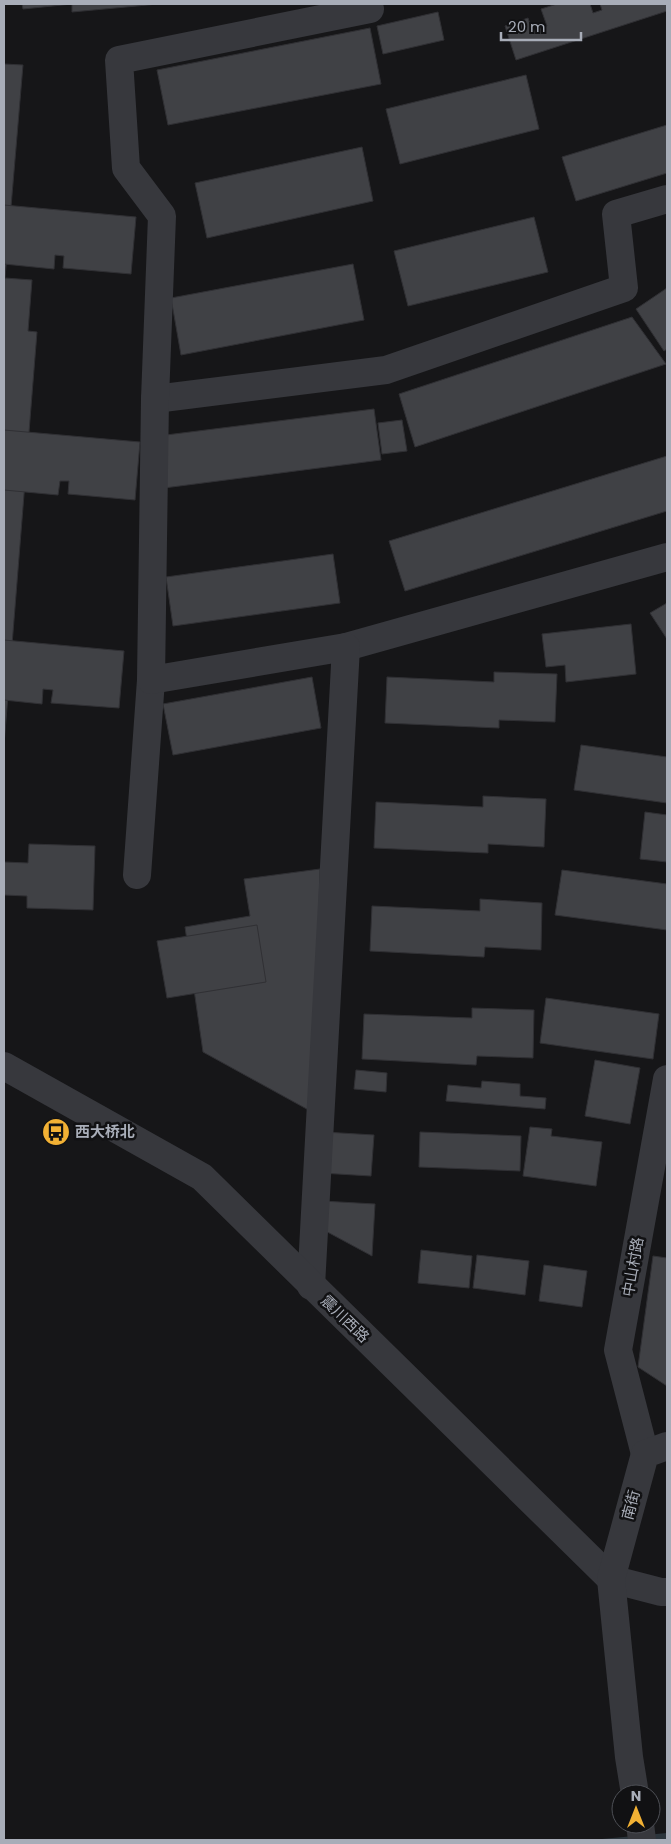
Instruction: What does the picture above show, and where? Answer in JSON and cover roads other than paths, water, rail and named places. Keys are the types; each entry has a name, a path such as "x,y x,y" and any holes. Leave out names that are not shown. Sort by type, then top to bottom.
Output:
{"street":[{"path":"137,874 150,680 155,398 162,216 126,168 119,60 370,9"},
{"path":"155,398 386,370 624,288 616,214 667,199"},
{"path":"150,680 346,647 667,556"},
{"path":"311,1286 346,647"},
{"name":"震川西路","path":"4,1066 202,1177 611,1579 667,1592"},
{"name":"中山村路","path":"656,1450 618,1350 667,1078"},
{"name":"南街","path":"611,1579 656,1450"},
{"path":"611,1579 633,1784"}],"place":[{"name":"西大桥北","path":"56,1132"}]}
